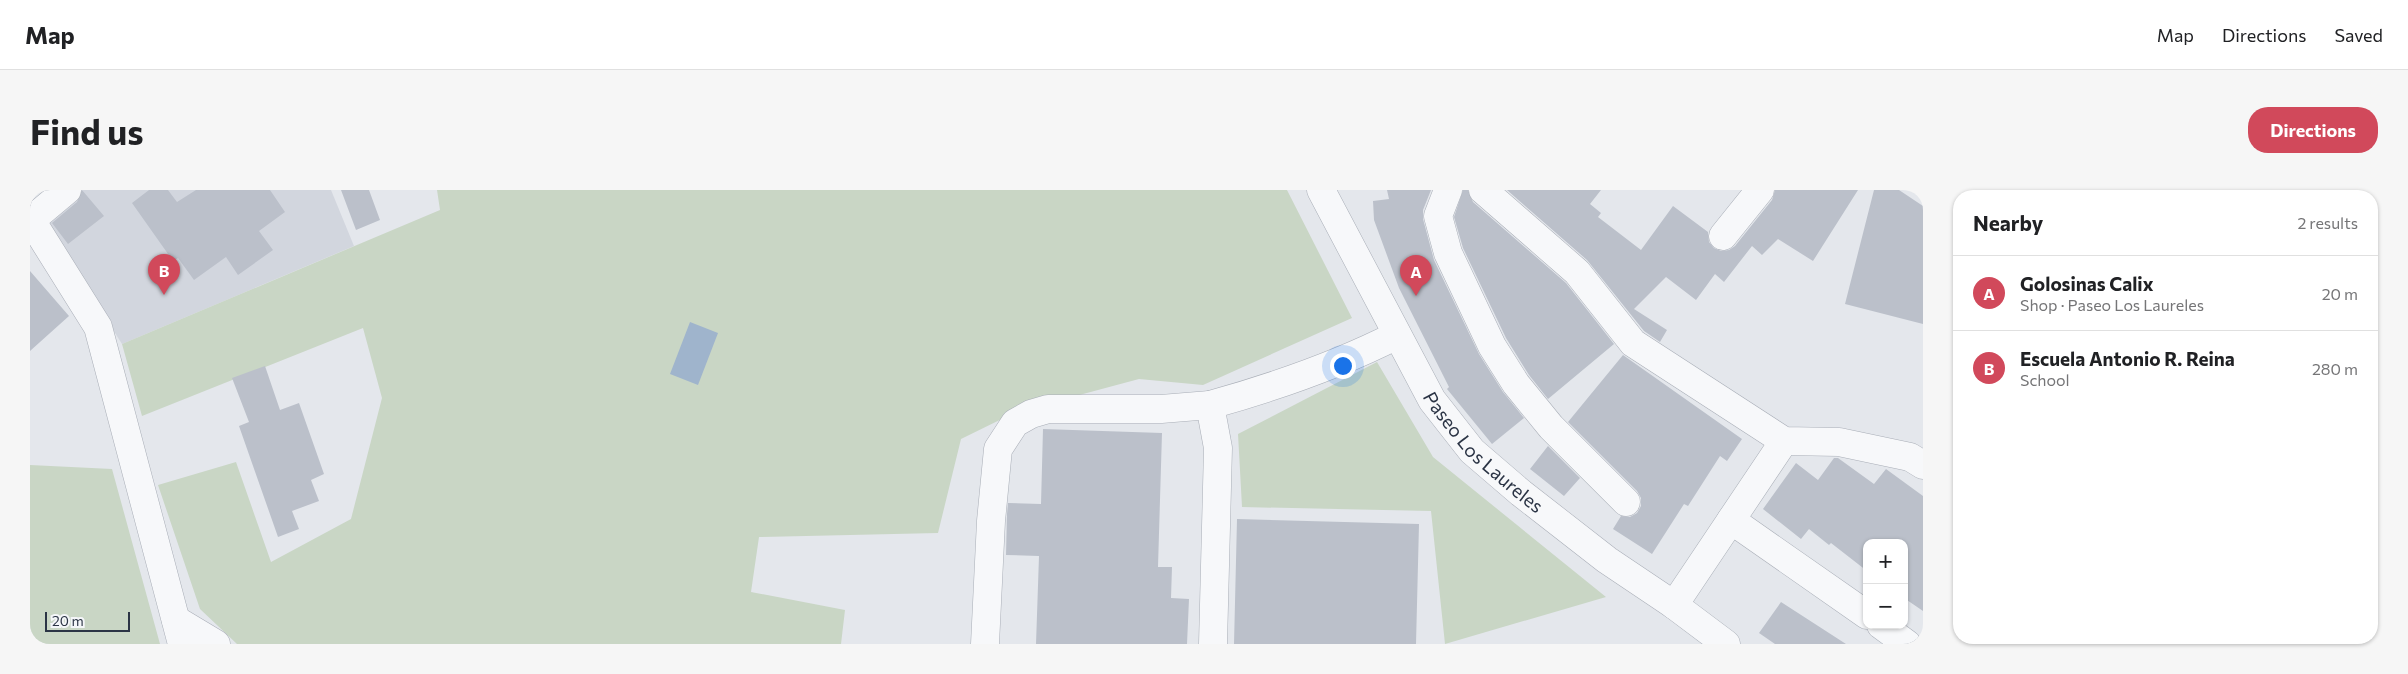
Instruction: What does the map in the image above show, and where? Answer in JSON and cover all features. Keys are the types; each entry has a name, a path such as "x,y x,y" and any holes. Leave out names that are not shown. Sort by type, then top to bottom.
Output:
{"street":[{"path":"67,190 31,220 98,327 179,632 216,644"},
{"path":"1448,190 1438,216 1448,253 1492,346 1516,384 1551,427 1626,502"},
{"path":"1482,190 1577,272 1634,343 1784,441 1839,442 1910,457 1923,465"},
{"path":"1723,236 1760,190"},
{"name":"Paseo Los Laureles","path":"1328,195 1397,335 1432,400 1472,451 1520,493 1607,560 1674,605 1726,644"},
{"path":"985,644 991,521 998,449 1015,424 1031,414 1048,409 1161,410 1210,405 1242,396 1353,355 1397,335"},
{"path":"1210,405 1218,448 1213,644"},
{"path":"1674,605 1784,441"},
{"path":"1731,520 1863,612"},
{"path":"1886,629 1907,644"}],"shaded area":[{"path":"83,190 331,190 354,246 122,344 45,222"}],"green space":[{"path":"437,190 1287,190 1352,318 1203,385 1139,379 1016,412 961,439 938,533 759,537 751,592 845,610 841,644 237,644 200,609 158,485 236,462 271,562 351,519 382,398 363,328 142,416 122,344 440,210"},
{"path":"1377,362 1433,457 1606,597 1445,644 1431,511 1242,507 1238,434"},
{"path":"30,465 112,469 160,644 30,644"}],"water":[{"path":"690,322 718,333 698,385 670,374"}],"building":[{"path":"82,190 104,216 68,244 52,223 77,202"},
{"path":"149,190 168,190 177,202 196,190 270,190 285,212 259,231 273,250 238,275 226,257 194,280 178,258 173,261 132,203"},
{"path":"341,190 369,190 380,220 356,230"},
{"path":"1387,190 1431,190 1423,210 1423,219 1434,260 1479,354 1503,392 1524,418 1492,444 1447,389 1449,387 1399,288 1374,220 1373,201 1389,199"},
{"path":"1463,190 1468,190 1473,202 1566,283 1614,344 1548,399 1529,375 1506,338 1463,248 1454,217"},
{"path":"1507,190 1601,190 1590,204 1601,213 1598,217 1641,250 1673,206 1708,232 1709,242 1714,248 1721,251 1729,250 1735,246 1772,200 1775,190 1858,190 1813,261 1778,239 1762,255 1752,246 1724,282 1715,274 1696,300 1666,277 1634,309 1667,330 1660,342 1644,331 1587,260"},
{"path":"1874,190 1899,190 1923,206 1923,324 1845,304"},
{"path":"30,271 69,316 30,351"},
{"path":"1623,355 1742,439 1727,461 1720,456 1688,506 1684,504 1652,554 1613,529 1621,516 1630,517 1637,513 1641,506 1641,498 1637,491 1568,422"},
{"path":"265,366 280,410 299,403 324,474 311,480 319,501 292,511 299,529 278,537 239,426 249,422 232,378"},
{"path":"1043,429 1162,433 1158,567 1172,567 1171,598 1189,599 1187,644 1036,644 1039,556 1006,555 1007,514 1008,503 1041,504"},
{"path":"1548,446 1580,478 1564,496 1530,469"},
{"path":"1834,458 1838,458 1874,484 1886,469 1923,496 1923,611 1908,601 1908,539 1863,539 1863,568 1809,529 1801,539 1763,509 1796,463 1818,480"},
{"path":"1237,519 1419,524 1416,644 1234,644"},
{"path":"1781,602 1846,644 1775,644 1759,633"}],"place":[{"name":"Escuela Antonio R. Reina","path":"164,295"},
{"name":"Golosinas Calix","path":"1416,296"}]}
